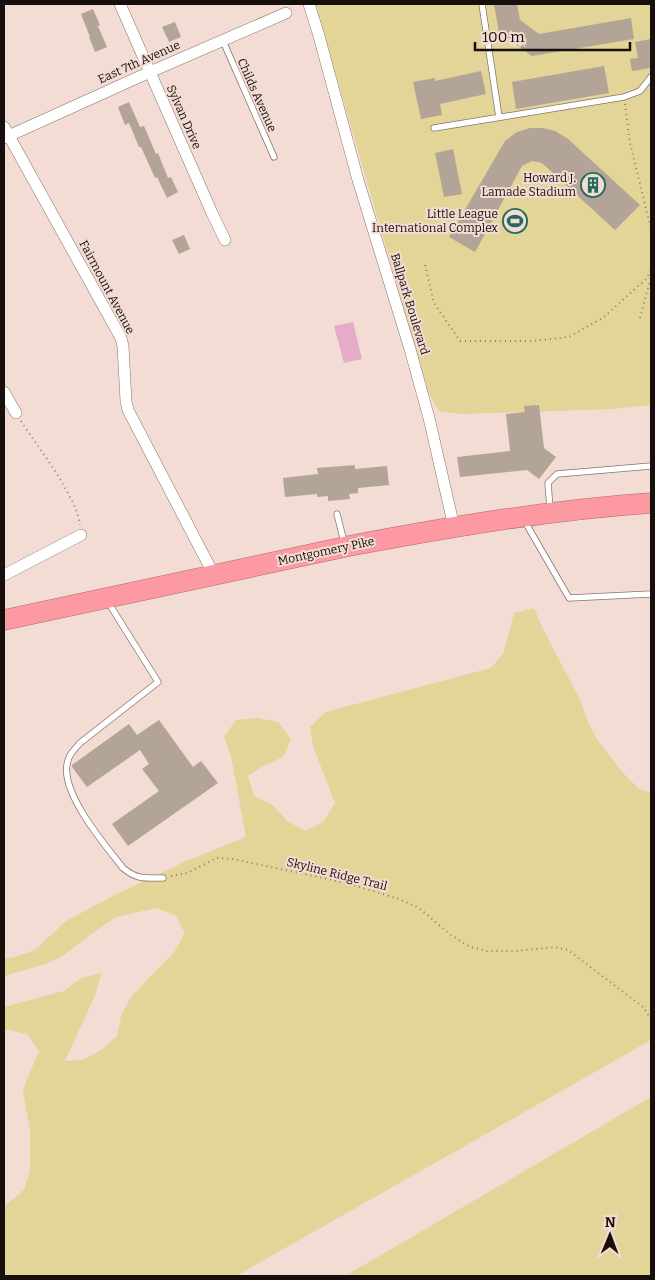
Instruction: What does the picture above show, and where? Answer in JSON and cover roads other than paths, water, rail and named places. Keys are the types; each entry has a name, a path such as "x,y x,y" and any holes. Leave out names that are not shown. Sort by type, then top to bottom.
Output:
{"highway":[{"name":"Montgomery Pike","path":"4,620 345,547 454,527 550,513 651,503"}],"street":[{"name":"Sylvan Drive","path":"120,4 225,240"},
{"name":"Ballpark Boulevard","path":"309,4 324,52 358,180 410,349 429,418 454,527"},
{"name":"East 7th Avenue","path":"5,133 286,13"},
{"name":"Fairmount Avenue","path":"5,133 121,338 128,410 214,575"},
{"path":"5,395 16,414"},
{"path":"4,575 81,535"}],"lane":[{"path":"482,4 499,117"},
{"name":"Childs Avenue","path":"223,40 274,157"},
{"path":"434,128 624,97 648,86 651,77"},
{"path":"550,513 548,483 557,474 651,466"},
{"path":"337,514 345,547"},
{"path":"522,517 569,598 651,594"},
{"path":"106,598 158,682 80,742 70,754 66,776 70,791 80,809 123,868 140,878 163,878"}],"place":[{"name":"Howard J. Lamade Stadium","path":"593,185"},
{"name":"Little League International Complex","path":"515,221"}]}
